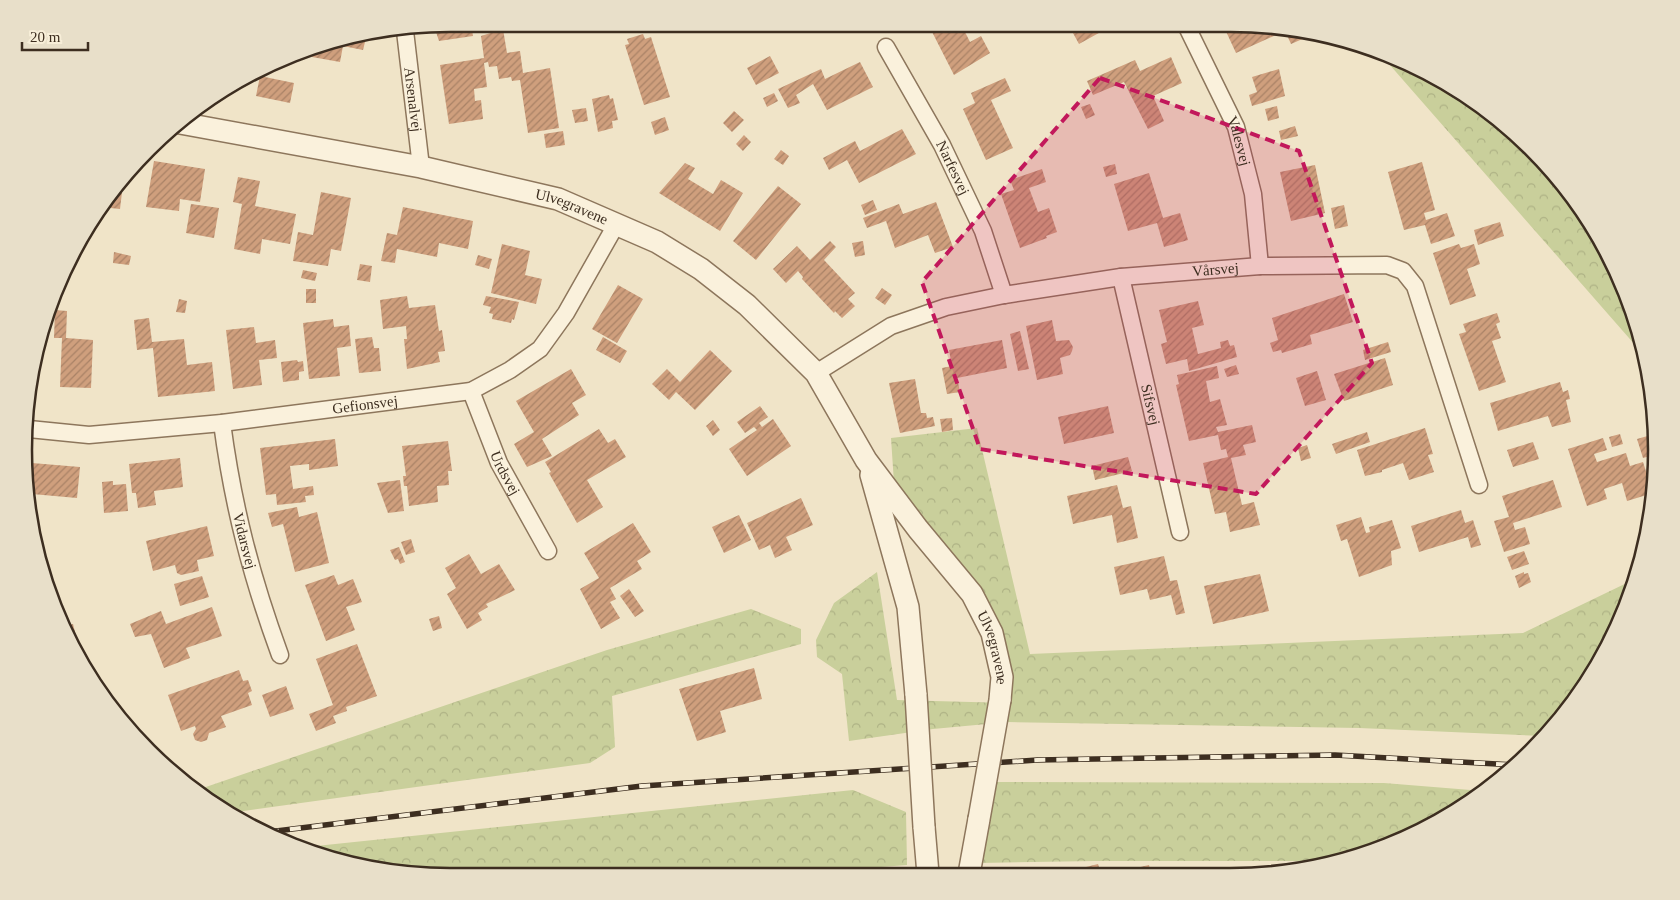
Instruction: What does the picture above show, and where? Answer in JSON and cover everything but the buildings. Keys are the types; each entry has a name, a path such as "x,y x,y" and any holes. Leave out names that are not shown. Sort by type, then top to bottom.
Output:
{"street":[{"name":"Valesvej","path":"1189,32 1236,127 1254,194 1260,266"},
{"name":"Arsenalvej","path":"405,35 421,167"},
{"name":"Narfesvej","path":"886,47 942,146 978,222 1004,295"},
{"name":"Ulvegravene","path":"189,125 421,167 558,199 657,242 700,268 747,305 816,373 866,460 918,529 972,594 992,633 1002,677 1000,700 970,868"},
{"name":"Gefionsvej","path":"33,429 89,435 222,423 471,391 510,370 540,349 566,312 617,223"},
{"name":"Vårsvej","path":"816,373 891,326 946,307 1004,295 1121,277 1260,266 1387,265 1403,272 1415,286 1479,485"},
{"name":"Sifsvej","path":"1121,277 1180,532"},
{"name":"Urdsvej","path":"471,391 499,463 548,550"},
{"name":"Vidarsvej","path":"222,423 230,482 243,541 259,599 280,655"},
{"name":"Ulvegravene","path":"866,460 897,561 908,607 927,868"}],"highlighted area":[{"path":"1100,78 1299,151 1372,363 1256,494 980,449 922,282"}],"green space":[{"path":"1389,64 1439,88 1462,103 1505,136 1544,175 1592,241 1616,290 1633,343"},
{"path":"977,428 1030,654 1523,633 1625,584 1616,610 1592,659 1561,704 1534,736 1359,728 1008,722 933,729 849,741 842,674 817,657 816,640 834,603 877,572 897,700 1008,703 1010,663 985,597 894,483 891,438"},
{"path":"751,609 801,629 801,644 612,696 615,747 590,763 240,811 205,787 607,650"},
{"path":"996,782 1384,783 1472,790 1439,812 1390,836 1338,853 1300,861 979,863"},
{"path":"853,790 906,812 907,865 869,868 450,868 396,864 342,853 318,846"}],"railway":[{"path":"279,831 642,786 1037,760 1335,755 1504,764"}]}
